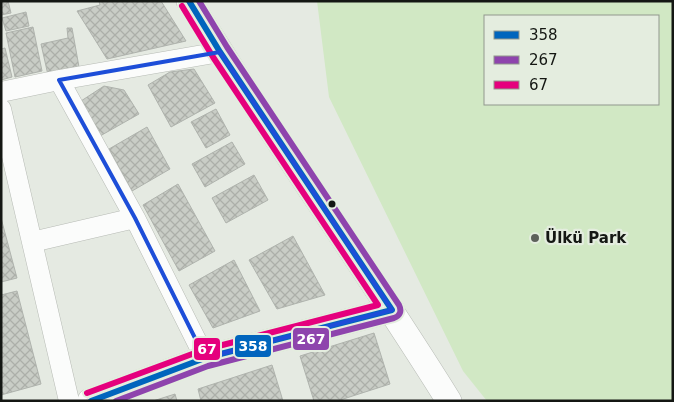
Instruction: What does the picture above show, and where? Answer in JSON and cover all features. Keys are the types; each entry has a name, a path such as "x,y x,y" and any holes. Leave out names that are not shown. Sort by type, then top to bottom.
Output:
{"street":[{"path":"189,1 220,52 392,310 449,401"},
{"path":"1,92 220,52"},
{"path":"59,80 135,218 205,358"},
{"path":"1,109 69,401"},
{"path":"32,242 135,218"},
{"path":"90,401 205,358 392,310"}],"highlighted area":[{"path":"220,52 392,310 205,358 135,218 59,80"}],"green space":[{"name":"Ülkü Park","path":"317,1 673,1 673,401 487,401 463,371 329,97"}],"building":[{"path":"1,1 8,1 11,13 1,15"},
{"path":"99,1 161,1 186,41 107,59 77,11 100,5"},
{"path":"26,12 29,26 6,31 2,18"},
{"path":"33,27 42,71 15,77 6,33"},
{"path":"67,28 72,28 79,67 48,75 41,44 68,38"},
{"path":"5,48 12,77 1,80 1,49"},
{"path":"194,69 215,103 171,127 148,85 170,72"},
{"path":"104,86 124,90 139,114 100,136 81,101"},
{"path":"216,109 230,135 206,148 191,122"},
{"path":"147,127 170,169 132,191 109,149"},
{"path":"232,142 245,164 205,187 192,164"},
{"path":"254,175 268,200 226,223 212,198"},
{"path":"178,184 215,251 179,271 143,205"},
{"path":"1,218 17,278 1,282"},
{"path":"293,236 325,295 277,309 249,260"},
{"path":"234,260 260,311 213,328 189,285"},
{"path":"17,291 41,384 1,395 1,295"},
{"path":"374,333 390,384 337,401 314,401 300,356"},
{"path":"272,365 283,401 201,401 198,389"},
{"path":"175,394 177,401 153,401"}],"transit line":[{"name":"358","path":"91,401 205,358 392,310 220,52 189,1"},
{"name":"267","path":"116,401 208,366 394,318 399,315 400,311 399,305 227,47 199,1"},
{"name":"67","path":"87,393 203,350 378,305 213,57 182,6"}],"place":[{"name":"Ülkü Park","path":"535,238"}]}
